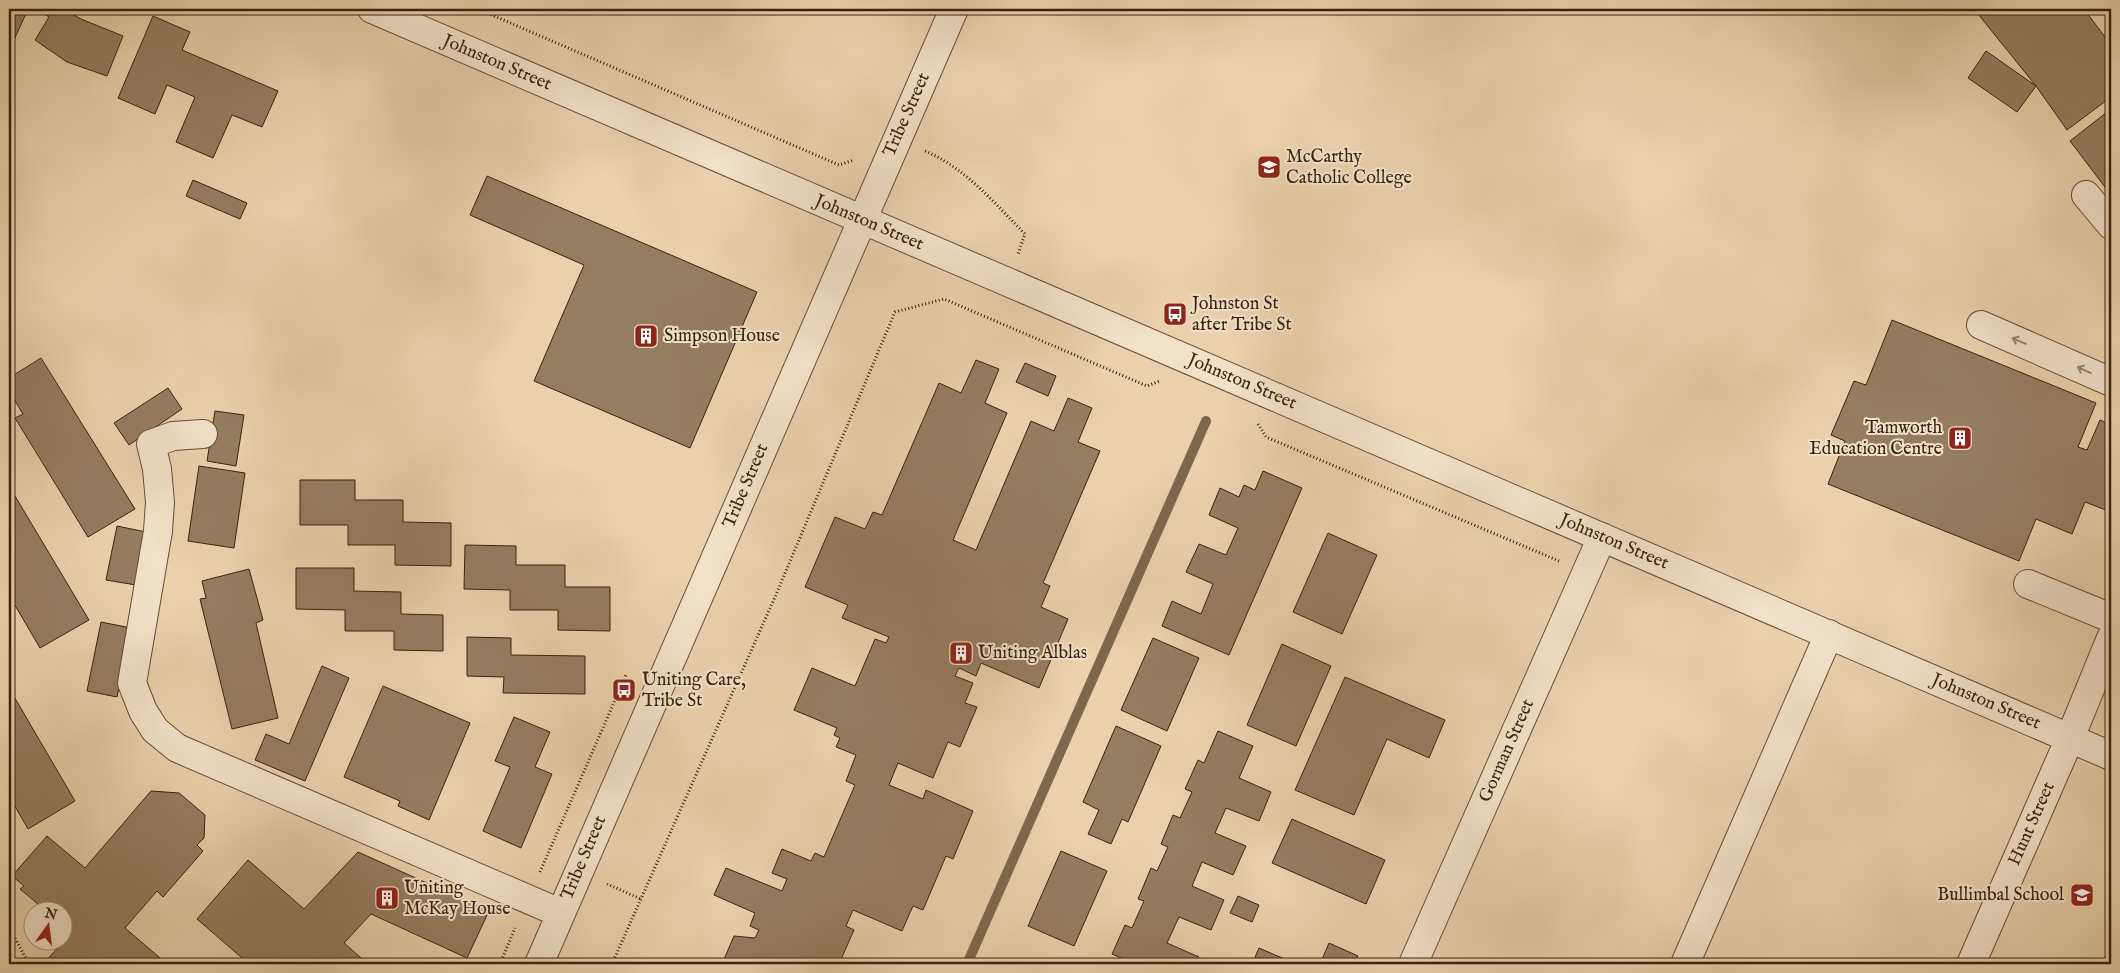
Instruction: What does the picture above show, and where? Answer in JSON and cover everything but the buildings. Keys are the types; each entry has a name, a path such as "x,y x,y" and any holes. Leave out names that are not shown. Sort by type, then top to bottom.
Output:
{"street":[{"name":"Johnston Street","path":"372,9 2111,756"},
{"name":"Tribe Street","path":"539,964 954,9"},
{"path":"2086,195 2111,225"},
{"path":"1981,325 2111,382"},
{"path":"203,434 173,436 151,444 157,469 160,502 158,531 132,684 155,730 177,748 560,913"},
{"name":"Gorman Street","path":"1413,964 1602,537"},
{"path":"2028,584 2111,618"},
{"path":"1685,964 1829,634"},
{"name":"Hunt Street","path":"1971,964 2070,738 2111,638"}],"path":[{"path":"478,9 839,164 860,158"},
{"path":"897,139 942,158 976,184 1025,234 1015,262"},
{"path":"612,964 771,606 895,312 944,299 1147,386 1163,380"},
{"path":"1253,416 1266,437 1560,561"},
{"path":"500,964 626,675"},
{"path":"610,885 641,899"},
{"path":"10,929 29,964"}],"waterway":[{"path":"967,964 1206,421"}],"place":[{"name":"McCarthy Catholic College","path":"1269,167"},
{"name":"Johnston St after Tribe St","path":"1175,314"},
{"name":"Simpson House","path":"646,336"},
{"name":"Tamworth Education Centre","path":"1960,438"},
{"name":"Uniting Alblas","path":"961,653"},
{"name":"Uniting Care, Tribe St","path":"624,690"},
{"name":"Bullimbal School","path":"2082,895"},
{"name":"Uniting McKay House","path":"387,898"}]}
